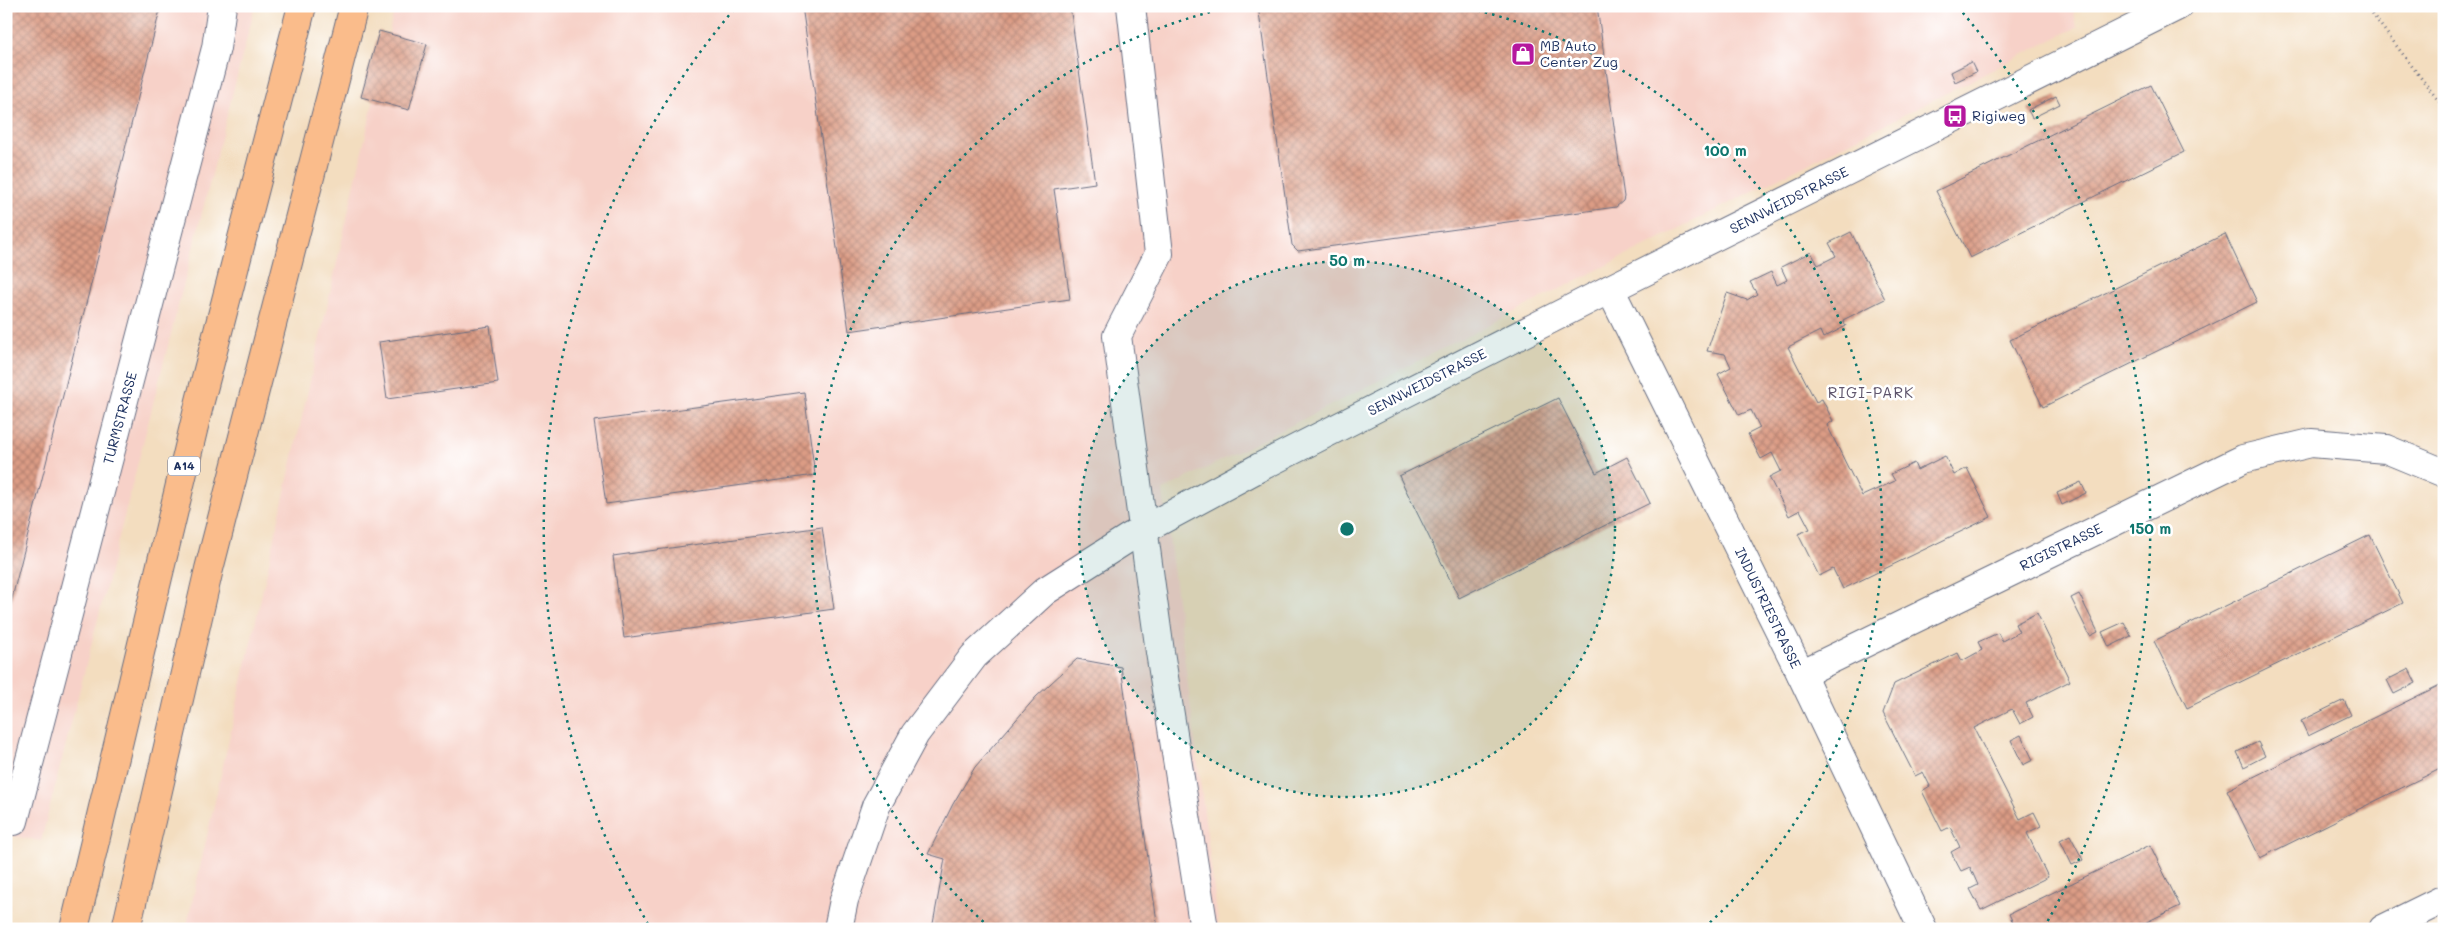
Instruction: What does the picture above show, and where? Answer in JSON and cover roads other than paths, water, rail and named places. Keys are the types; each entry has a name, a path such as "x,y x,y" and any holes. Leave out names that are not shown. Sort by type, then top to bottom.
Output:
{"highway":[{"name":"A14","path":"74,929 197,410 302,6"},
{"path":"126,929 209,569 354,6"}],"street":[{"name":"TURMSTRASSE","path":"6,819 14,820 17,811 216,48 222,6"},
{"path":"1131,6 1159,254 1117,336 1145,529 1160,652 1204,929"},
{"name":"SENNWEIDSTRASSE","path":"838,929 844,900 876,806 915,734 974,656 1045,591 1145,529 1260,467 1610,289 2178,6"},
{"name":"INDUSTRIESTRASSE","path":"1610,289 1801,674 1923,929"},
{"name":"RIGISTRASSE","path":"1801,674 2243,459 2311,443 2386,449 2444,473"},
{"path":"2383,929 2444,899"}],"place":[{"name":"MB Auto Center Zug","path":"1523,54"},
{"name":"Rigiweg","path":"1955,116"}],"district":[{"name":"RIGI-PARK","path":"1871,393"}]}
